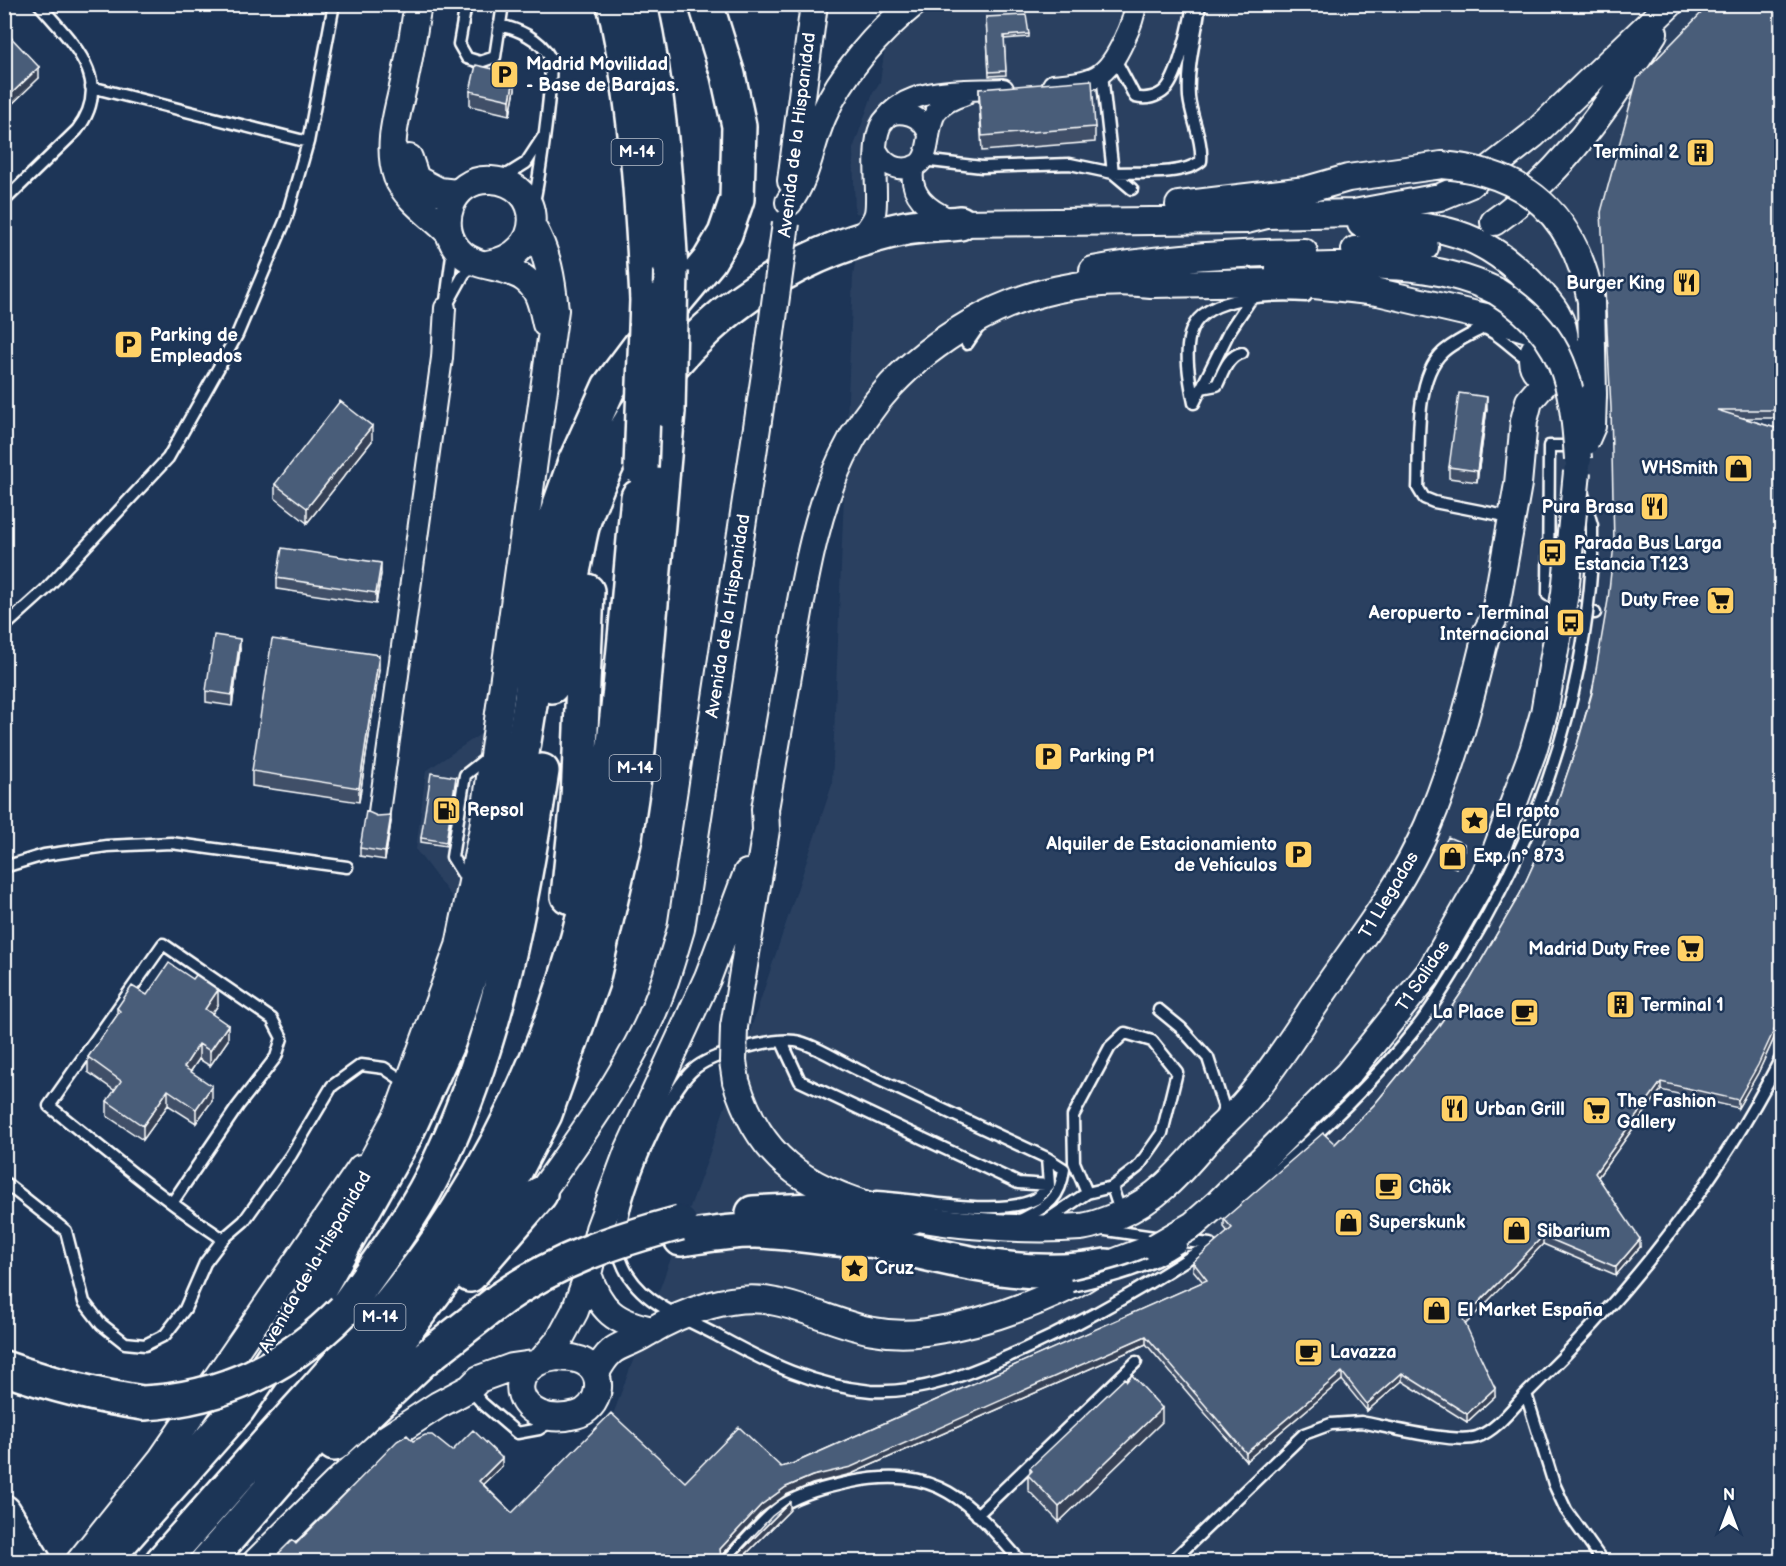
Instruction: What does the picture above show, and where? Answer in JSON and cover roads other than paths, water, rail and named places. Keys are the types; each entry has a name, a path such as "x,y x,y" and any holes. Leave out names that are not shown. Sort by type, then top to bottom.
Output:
{"highway":[{"name":"M-14","path":"162,1562 379,1318 457,1212 511,1116 566,979 596,859 612,750 625,464 647,300 642,199 634,123 614,4"},
{"name":"M-14","path":"207,1562 268,1493 299,1452 385,1358 460,1258 508,1185 545,1114 592,982 625,838 638,751 668,411 671,271 666,182 657,103 640,4"},
{"path":"692,4 738,155"},
{"path":"103,1562 238,1409 315,1296 405,1137 449,1040 492,907 513,809 531,698 537,627 552,527 575,462 609,387 654,327 709,261 725,234 737,199 739,126 728,75 706,4"},
{"path":"720,4 728,75"},
{"path":"4,1368 47,1383 106,1398 143,1403 176,1401 204,1396 247,1381 284,1361 320,1334 344,1310 415,1208 440,1162 487,1041 513,939 529,860 552,686 585,519 625,464 644,402 693,341 729,309 769,281 812,258 858,241 908,228 960,223"},
{"path":"552,686 557,597 575,462"},
{"path":"385,1358 429,1323 540,1194"},
{"path":"268,1493 320,1458 394,1385 451,1336 501,1299 601,1258 681,1231 748,1213 811,1210 892,1218 910,1217"},
{"path":"681,1231 711,1234 771,1231 852,1241 871,1240 994,1268 1070,1271 1106,1266"},
{"path":"8,1529 11,1562"},
{"path":"8,1529 34,1562"}],"street":[{"path":"418,4 394,137 397,178 406,192 450,238 463,256 482,263 502,262 519,252 528,240 531,219 525,198 515,187 499,180 484,179 465,186 456,193 446,216 450,238"},
{"name":"Avenida de la Hispanidad","path":"540,1194 604,1102 646,1028 667,977 681,929 769,348 797,120 814,4"},
{"path":"787,213 801,185 823,116 848,74 873,43 913,4"},
{"path":"1123,42 1124,4"},
{"path":"1039,86 1072,83 1109,67 1134,21 1136,4"},
{"path":"978,91 954,98 937,110 931,120 930,143 918,163 914,189 917,196 941,215 960,223 1247,220 1267,215 1354,213 1440,197 1469,185 1533,135 1671,4"},
{"path":"1494,222 1521,204 1553,172 1614,96 1671,4"},
{"path":"406,73 407,143 410,165 416,179 426,186 439,191 456,193"},
{"path":"858,241 875,214 876,135 891,110 909,99 925,95 1017,88"},
{"path":"884,121 900,114 910,115 918,119 929,134"},
{"path":"877,151 887,164 896,168 918,163"},
{"path":"1106,220 1155,207 1306,190 1348,178 1442,165 1486,171 1522,187 1539,199 1566,229 1576,245 1591,301 1592,426 1584,459"},
{"name":"Avenida de la Hispanidad","path":"79,1562 123,1509 319,1232 398,1113 459,946 493,753 555,310 551,274 544,247 531,219"},
{"path":"470,1389 479,1379 499,1371 538,1362 575,1358 586,1362 596,1374 598,1396 590,1407 579,1414 556,1417 539,1416 527,1407 521,1385 524,1373 538,1362 560,1339 575,1311 588,1274 599,1228 628,1151 708,977 745,883 757,829 765,809 817,520 834,472 868,413 899,377 931,348 981,316 1033,296 1062,289 1130,282 1151,284 1287,282 1378,292 1535,331 1556,341 1572,352 1572,363 1566,374 1540,370 1536,346 1556,341 1565,327 1549,301 1525,275 1479,242 1425,225 1266,225 1247,220"},
{"path":"1062,289 1087,272 1148,260 1219,253 1326,252 1425,247"},
{"name":"Avenida de la Hispanidad","path":"482,263 525,279 540,297 551,346"},
{"path":"1130,282 1152,275 1243,269 1392,266 1448,273 1496,291 1523,310 1559,355 1574,402 1584,459"},
{"path":"379,812 441,369 445,308"},
{"name":"T1 Llegadas","path":"765,809 766,830 734,1027 733,1061 736,1081 749,1116 771,1150 796,1173 838,1196 910,1217 1037,1228 1084,1227 1121,1214 1145,1202 1177,1178 1216,1131 1245,1103 1290,1045 1307,1016 1364,938 1407,868 1428,825 1454,756 1487,630 1494,618 1512,517 1524,421 1540,370"},
{"name":"T1 Salidas","path":"596,1374 605,1356 617,1346 723,1301 758,1300 787,1305 854,1328 905,1334 953,1327 982,1318 1072,1286 1106,1266 1155,1247 1192,1225 1283,1141 1348,1074 1429,973 1494,856 1544,713 1584,459"},
{"path":"588,1274 596,1295 610,1313 630,1326 652,1330"},
{"path":"255,1562 336,1482 387,1438 438,1405 470,1389 491,1387 522,1395"}],"lane":[{"path":"4,201 86,119 91,87 85,59 39,4"},
{"path":"4,627 45,590 168,458 237,336 286,219 308,142 334,4"},
{"path":"466,4 459,44 467,58 480,62 495,57 503,4"},
{"path":"1109,67 1136,97 1153,97 1165,90 1173,77 1193,4"},
{"path":"918,163 982,167 1070,164 1113,173 1165,172 1195,166 1201,161 1189,83 1190,62 1200,4"},
{"path":"499,25 526,35 542,45 553,66 544,134 544,156 531,219"},
{"path":"1109,67 1113,173 1132,189"},
{"path":"91,87 308,142"},
{"path":"499,180 526,163 544,134"},
{"path":"445,308 450,238"},
{"path":"445,308 464,274 482,263"},
{"path":"1252,297 1230,330 1194,403 1189,342 1196,322 1221,305 1252,297 1297,296 1367,302 1435,315 1483,328 1501,336 1540,370"},
{"path":"967,344 978,329 981,316"},
{"path":"1483,328 1443,352 1431,367 1422,400 1418,488 1424,498 1434,502 1512,517"},
{"path":"1201,388 1216,385 1230,359 1235,354 1242,353"},
{"path":"1038,1286 1072,1286 1119,1275 1145,1266 1170,1253 1234,1205 1365,1087 1418,1027 1450,979 1503,889 1524,844 1559,749 1567,718 1589,605 1592,525 1584,459 1549,446 1548,595 1595,613"},
{"path":"4,867 44,855 107,846 171,843 347,867"},
{"path":"172,1203 238,1106 276,1057 282,1038 272,1019 163,944 48,1106 172,1203 223,1239"},
{"path":"1159,1010 1181,1028 1208,1058 1224,1108 1216,1131"},
{"path":"1037,1228 1087,1193 1112,1187 1138,1167 1162,1133 1177,1072 1152,1041 1125,1033 1110,1047 1072,1116 1074,1162 1087,1193"},
{"path":"1009,1226 1048,1205 1062,1188 1064,1169 1047,1158 795,1041 782,1042 720,1053 693,1069 672,1094 642,1156 620,1223 619,1257 630,1280 645,1297 774,1365 811,1380 873,1391 914,1388 976,1370 1051,1337 1142,1290 1210,1244 1084,1227"},
{"path":"782,1042 800,1081 1018,1183 1049,1185"},
{"path":"1171,1562 1304,1434 1318,1428 1347,1422 1470,1439 1491,1430 1607,1310 1674,1232 1739,1134 1782,1056"},
{"path":"4,1182 66,1231 84,1302 101,1324 125,1343 145,1345 165,1335 184,1309 205,1263 223,1239 244,1221 291,1155 332,1086 362,1065 384,1068 410,1085"},
{"path":"838,1196 987,1207 1037,1198 1049,1185 1047,1158"},
{"path":"1112,1187 1121,1214"},
{"path":"852,1241 870,1250 939,1269"},
{"path":"977,1515 1136,1362"},
{"path":"470,1389 482,1403 517,1433 539,1429 556,1417"},
{"path":"1526,1394 1554,1484 1566,1510 1603,1562"},
{"path":"726,1562 780,1507 800,1496 859,1481 894,1477 930,1482 956,1495 1022,1562"}],"place":[{"name":"Madrid Movilidad - Base de Barajas.","path":"505,74"},
{"name":"Terminal 2","path":"1700,152"},
{"name":"Burger King","path":"1686,283"},
{"name":"Parking de Empleados","path":"129,345"},
{"name":"WHSmith","path":"1739,468"},
{"name":"Pura Brasa","path":"1655,507"},
{"name":"Parada Bus Larga Estancia T123","path":"1553,553"},
{"name":"Duty Free","path":"1720,600"},
{"name":"Aeropuerto - Terminal Internacional","path":"1570,623"},
{"name":"Parking P1","path":"1048,756"},
{"name":"Repsol","path":"446,810"},
{"name":"El rapto de Europa","path":"1474,821"},
{"name":"Alquiler de Estacionamiento de Vehículos","path":"1298,854"},
{"name":"Exp. nº 873","path":"1452,856"},
{"name":"Madrid Duty Free","path":"1691,949"},
{"name":"Terminal 1","path":"1620,1005"},
{"name":"La Place","path":"1525,1012"},
{"name":"Urban Grill","path":"1454,1109"},
{"name":"The Fashion Gallery","path":"1596,1111"},
{"name":"Chök","path":"1388,1187"},
{"name":"Superskunk","path":"1348,1222"},
{"name":"Sibarium","path":"1516,1231"},
{"name":"Cruz","path":"854,1268"},
{"name":"El Market España","path":"1436,1310"},
{"name":"Lavazza","path":"1309,1352"}]}
